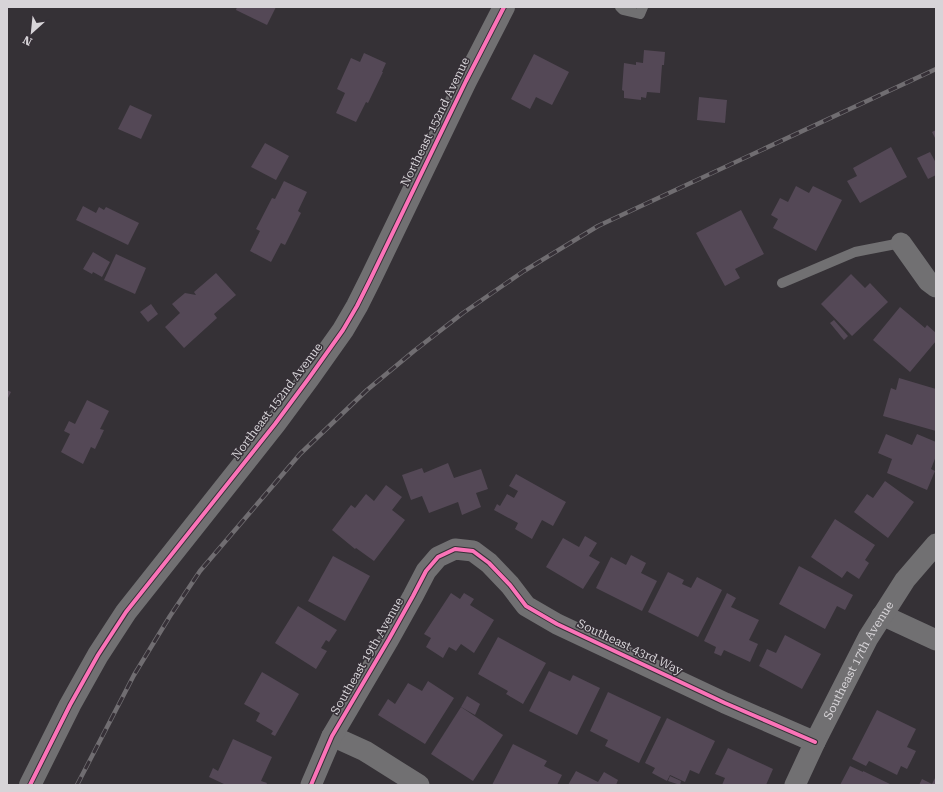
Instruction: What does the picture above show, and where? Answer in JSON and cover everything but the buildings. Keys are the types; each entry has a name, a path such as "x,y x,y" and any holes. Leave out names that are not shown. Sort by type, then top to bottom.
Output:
{"street":[{"name":"Northeast 152nd Avenue","path":"30,785 70,705 98,655 129,608 279,418 343,330 370,280 504,7"},
{"path":"901,243 928,281 936,287"},
{"name":"Southeast 17th Avenue","path":"795,785 815,742 868,638 905,580 936,544"},
{"name":"Southeast 19th Avenue","path":"310,785 332,736 389,639 426,571 438,557 455,549"},
{"name":"Southeast 43rd Way","path":"455,549 473,551 489,563 510,585 526,606 557,624 725,703 815,742"},
{"path":"882,616 936,640"},
{"path":"332,736 365,751 419,785"}],"lane":[{"path":"620,7 623,10 640,14 644,7"},
{"path":"782,283 855,252 901,243"}],"railway":[{"path":"77,785 134,675 170,616 200,571 300,454 367,390 463,313 524,271 598,226 936,69"}],"cycle path":[{"path":"30,785 70,705 98,655 126,612 275,424 343,330 370,280 466,81 504,7"},
{"path":"311,785 332,736 389,639 426,571 438,557 455,549 473,551 489,563 510,585 526,606 557,624 725,703 815,742"}]}
